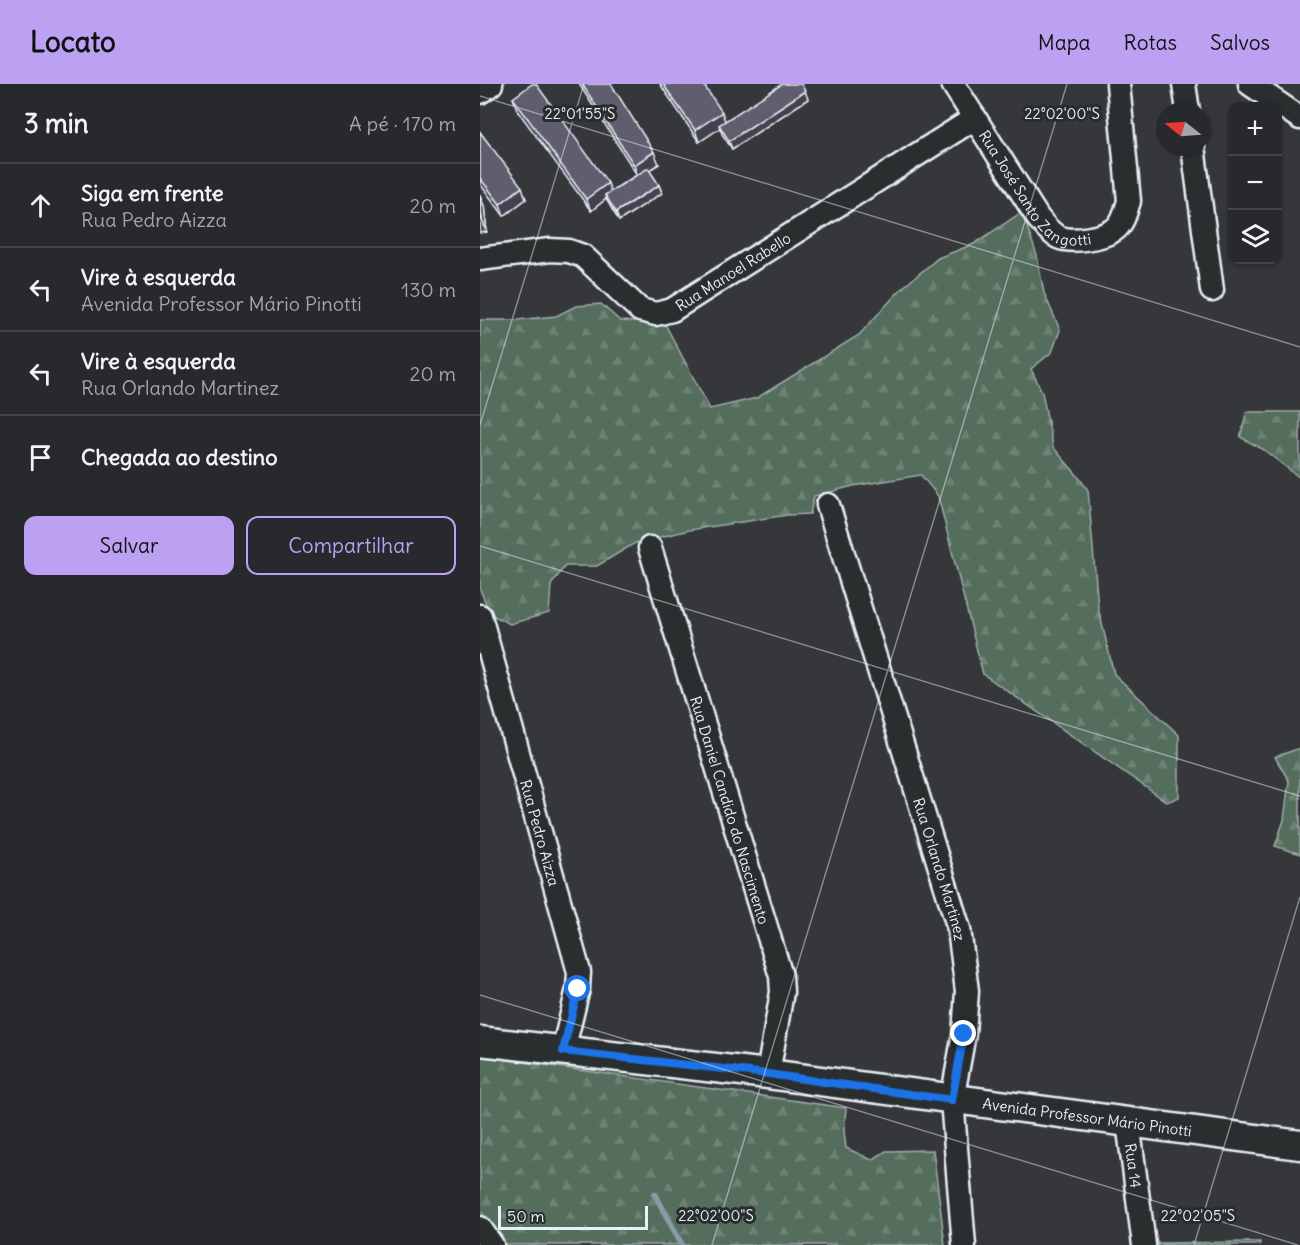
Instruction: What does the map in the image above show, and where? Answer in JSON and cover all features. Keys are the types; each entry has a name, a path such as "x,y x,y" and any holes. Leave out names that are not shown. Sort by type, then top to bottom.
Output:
{"street":[{"path":"480,92 491,84"},
{"name":"Rua José Santo Zangotti","path":"953,84 1038,218 1052,234 1061,239 1087,239 1114,230 1126,213 1129,201 1118,84"},
{"path":"1184,84 1187,102"},
{"path":"1250,84 1300,118"},
{"name":"Rua Manoel Rabello","path":"480,259 550,250 569,251 583,256 640,310 656,314 672,310 975,118"},
{"path":"1193,156 1212,290"},
{"name":"Rua Orlando Martinez","path":"828,505 959,929 967,991 964,1034 952,1100 964,1245"},
{"name":"Rua Daniel Candido do Nascimento","path":"650,549 781,976 782,992 768,1074"},
{"name":"Rua Pedro Aizza","path":"480,616 579,972 578,989 563,1051"},
{"name":"Avenida Professor Mário Pinotti","path":"480,1041 768,1074 1300,1145"},
{"name":"Rua 14","path":"1128,1122 1144,1245"},
{"path":"480,1228 492,1245"}],"green space":[{"path":"1022,212 1037,256 1044,293 1060,330 1052,352 1031,369 1042,392 1053,447 1088,490 1098,607 1114,674 1179,735 1179,797 1167,802 983,674 938,496 921,475 853,486 814,496 810,514 787,515 689,530 635,543 597,566 565,566 551,585 549,613 510,624 490,614 480,589 480,320 516,320 556,316 576,306 601,304 620,321 665,324 710,409 757,398 859,335 901,289 938,258 974,244"},
{"path":"1247,412 1300,412 1300,478 1264,450 1240,437"},
{"path":"1300,748 1300,854 1275,846 1284,820 1289,781 1275,757"},
{"path":"480,1056 846,1108 844,1131 846,1148 872,1160 886,1151 933,1150 945,1245 506,1245 480,1210"},
{"path":"1260,1242 1260,1245 1157,1245 1157,1243"}],"building":[{"path":"532,84 536,84 608,183 586,199 513,98"},
{"path":"582,84 611,84 654,152 634,165"},
{"path":"663,84 703,84 722,112 695,130"},
{"path":"782,84 801,84 805,91 729,141 719,125"},
{"path":"480,132 522,187 500,204 480,178"},
{"path":"648,168 659,185 616,212 605,195"}],"waterway":[{"path":"655,1194 682,1245"}],"route":[{"path":"578,989 563,1051 768,1074 952,1100 964,1034"}]}
